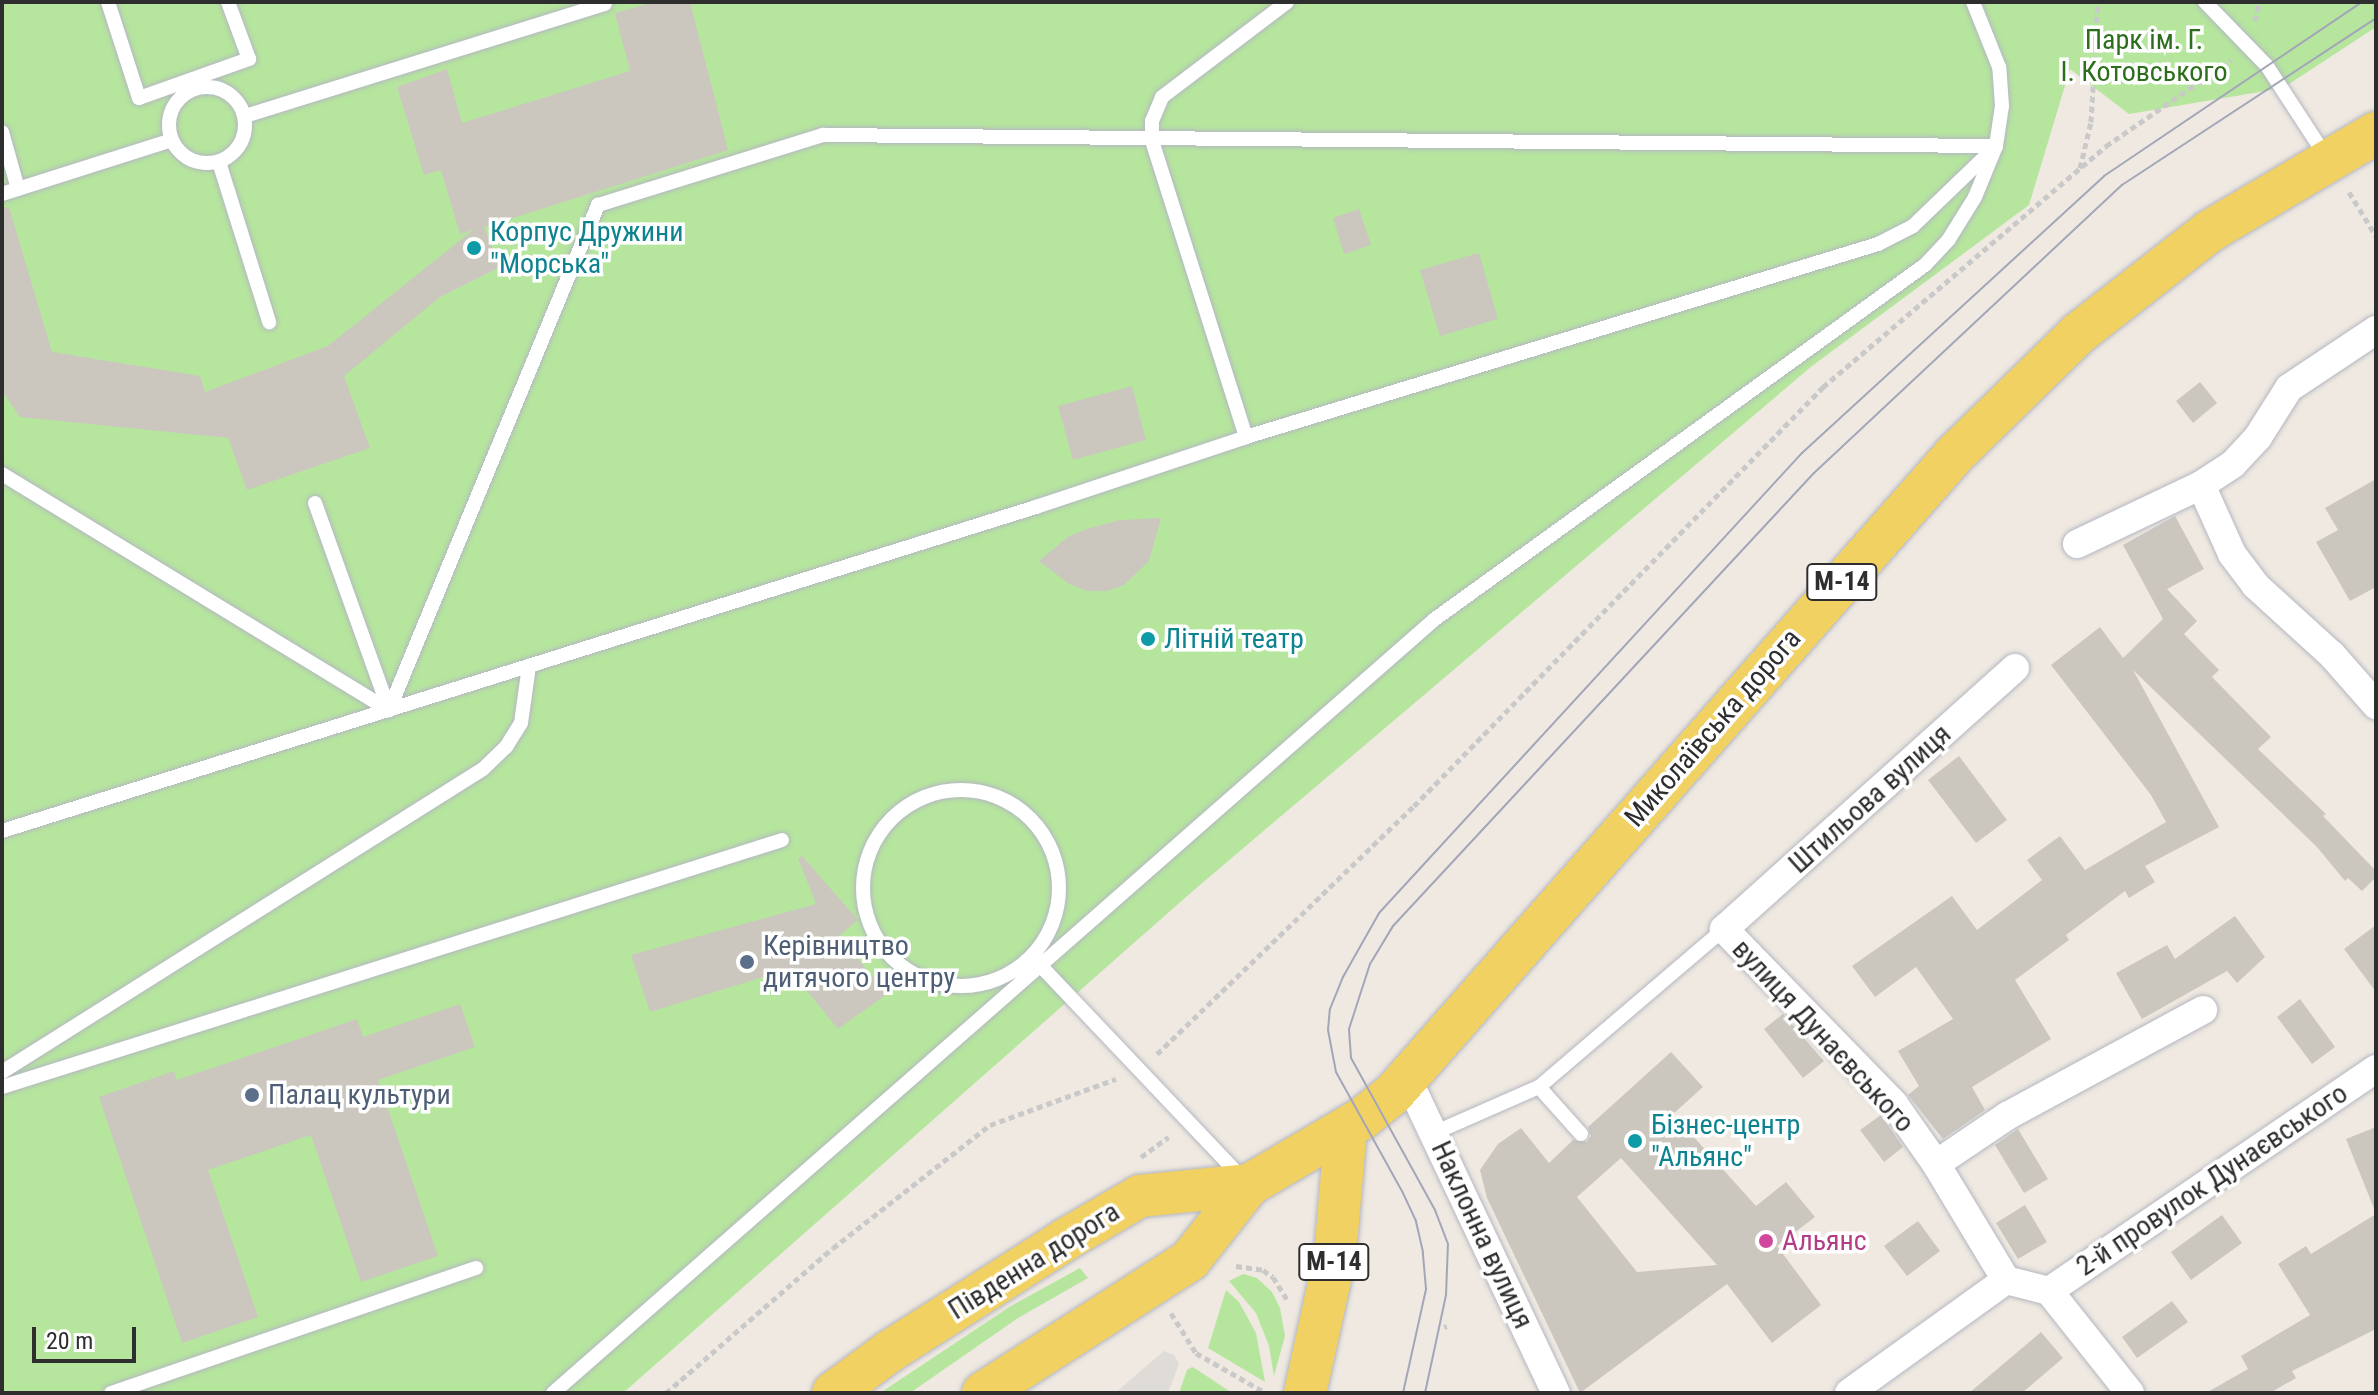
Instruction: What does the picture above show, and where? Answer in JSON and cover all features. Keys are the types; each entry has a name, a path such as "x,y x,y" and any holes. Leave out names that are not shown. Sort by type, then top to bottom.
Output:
{"main road":[{"name":"Миколаївська дорога","path":"1249,1185 1370,1113 1407,1078 1955,454 2079,333 2210,231 2376,133"},
{"name":"М-14","path":"1305,1393 1335,1256 1346,1128"},
{"name":"Південна дорога","path":"833,1393 930,1326 1089,1224 1140,1196 1249,1185"},
{"path":"983,1393 1190,1260 1249,1185"}],"street":[{"path":"2077,544 2201,485 2233,464 2258,437 2289,388 2376,330"},
{"path":"2201,485 2232,554 2255,585 2332,655 2376,705"},
{"name":"Штильова вулиця","path":"1724,929 2015,668"},
{"name":"вулиця Дунаєвського","path":"1724,929 1894,1104 1936,1164 2006,1280"},
{"path":"1936,1164 2007,1116 2203,1010"},
{"name":"2-й провулок Дунаєвського","path":"2049,1291 2376,1069"},
{"name":"Наклонна вулиця","path":"1407,1078 1556,1393"},
{"path":"1849,1393 2006,1280 2049,1291 2130,1393"}],"lane":[{"path":"108,2 139,98 192,84 249,59 228,2"},
{"path":"1246,437 1152,140 1152,121 1162,97 1287,2"},
{"path":"553,1393 1037,962 1435,619 1925,265 1949,239 1975,197 1996,146 2002,106 1999,67 1973,2"},
{"path":"2205,2 2273,74 2329,161"},
{"path":"245,116 605,4"},
{"path":"192,84 219,88 240,104 245,116 243,139 238,149 219,162 196,162 177,150 172,140 170,116 192,84"},
{"path":"2,132 18,189"},
{"path":"389,710 598,205 823,135 1996,146"},
{"path":"2,194 172,140"},
{"path":"2,831 1036,507 1246,437 1878,244 1913,226 1996,146"},
{"path":"219,162 269,322"},
{"path":"2,474 389,710"},
{"path":"315,503 389,710"},
{"path":"2,1072 483,769 506,747 521,723 529,666"},
{"path":"959,790 991,795 1028,818 1043,834 1057,864 1059,897 1051,929 1037,962 976,985 945,985 924,978 889,955 871,929 863,898 865,866 877,837 898,813 926,796 959,790"},
{"path":"2,1087 782,840"},
{"path":"1434,1133 1539,1087 1724,929"},
{"path":"1037,962 1249,1185"},
{"path":"1539,1087 1581,1134"},
{"path":"111,1393 476,1268"}],"path":[{"path":"2080,169 2091,122 2098,2"},
{"path":"666,1393 833,1248 990,1125 1139,1071 1414,806 1823,387 2106,146 2250,48"},
{"path":"2329,161 2376,236"},
{"path":"1132,1163 1189,1122"},
{"path":"1225,1269 1239,1265 1263,1270 1280,1285 1290,1309"},
{"path":"1169,1311 1196,1353 1266,1393"}],"green space":[{"name":"Парк ім. Г. І. Котовського","path":"2,2 2376,2 2376,27 2283,88 2129,114 2070,69 2029,205 1812,366 1194,890 623,1393 2,1393"},
{"path":"1080,1268 1088,1278 1018,1318 910,1393 880,1393 1011,1306"},
{"path":"1243,1274 1257,1278 1272,1292 1280,1308 1285,1336 1274,1376 1269,1346 1256,1313 1229,1281"},
{"path":"1226,1290 1239,1302 1256,1333 1265,1382 1208,1348"},
{"path":"1192,1367 1232,1393 1179,1393 1187,1370"}],"shaded area":[{"path":"1164,1351 1174,1355 1179,1364 1168,1393 1115,1393"}],"building":[{"name":"Корпус Дружини \"Морська\"","path":"655,2 690,2 728,150 484,227 500,267 440,297 344,376 370,448 247,490 228,438 20,417 2,391 2,208 9,207 52,352 200,376 205,392 328,346 473,230 460,234 441,170 424,175 397,87 447,69 462,123 630,71 615,13"},
{"path":"1359,209 1371,245 1344,254 1333,218"},
{"path":"1479,253 1498,319 1440,336 1420,270"},
{"path":"2200,382 2217,403 2193,423 2176,401"},
{"path":"1132,386 1146,440 1073,460 1058,406"},
{"path":"2376,479 2376,587 2350,601 2316,542 2338,530 2325,508"},
{"path":"2175,516 2204,569 2167,589 2197,621 2184,634 2219,670 2212,677 2271,737 2258,749 2326,814 2323,816 2376,871 2376,877 2362,891 2348,878 2345,881 2317,847 2133,670 2219,827 2145,866 2155,882 2129,898 2125,891 2066,935 2069,940 2015,980 2051,1039 1972,1087 1985,1110 1943,1139 1908,1095 1919,1086 1898,1051 1953,1019 1916,967 1875,997 1852,966 1952,896 1977,930 2042,880 2027,860 2060,836 2085,870 2166,822 2151,795 2051,665 2100,627 2123,658 2163,619 2123,545"},
{"path":"1161,518 1149,561 1124,585 1107,591 1087,591 1069,584 1039,561 1069,536 1087,529 1120,520"},
{"path":"1959,756 2007,820 1976,843 1928,780"},
{"name":"Керівництво дитячого центру","path":"802,856 858,920 839,936 887,994 838,1029 789,969 650,1012 631,955 816,904 798,858"},
{"path":"2235,916 2265,957 2237,983 2227,971 2142,1019 2116,973 2167,945 2175,959"},
{"path":"2376,925 2376,992 2344,949"},
{"path":"2300,999 2335,1047 2312,1064 2277,1017"},
{"path":"460,1004 475,1047 378,1080 438,1256 361,1282 311,1135 208,1170 258,1317 182,1343 99,1097 174,1071 177,1080 357,1019 363,1037"},
{"path":"1783,1014 1824,1061 1803,1078 1764,1029"},
{"path":"1671,1052 1703,1087 1673,1114 1756,1206 1786,1182 1815,1217 1777,1246 1821,1305 1772,1343 1727,1284 1580,1393 1487,1198 1480,1170 1498,1144 1521,1128 1549,1163 1573,1140 1587,1142 1591,1136 1588,1127","holes":["1621,1158 1717,1265 1637,1272 1577,1197"]},
{"path":"1881,1115 1903,1147 1884,1162 1860,1130"},
{"path":"2376,1127 2376,1210 2375,1211 2346,1139"},
{"path":"2018,1129 2048,1179 2024,1193 1995,1145"},
{"path":"2025,1205 2047,1242 2018,1259 1996,1223"},
{"path":"2376,1214 2376,1329 2292,1371 2296,1378 2270,1393 2206,1393 2248,1369 2241,1356 2310,1315 2278,1264 2306,1246 2311,1254"},
{"path":"2222,1215 2242,1243 2191,1280 2171,1252"},
{"path":"1918,1221 1940,1251 1907,1276 1884,1246"},
{"path":"2172,1301 2188,1322 2137,1358 2122,1337"},
{"path":"2041,1332 2063,1358 2022,1393 1969,1393"}],"tram line":[{"path":"1403,1393 1426,1289 1423,1252 1416,1221 1403,1193 1336,1072 1328,1030 1330,1009 1343,977 1379,913 1802,453 2104,176 2362,2"},
{"path":"1425,1393 1446,1295 1448,1244 1435,1210 1351,1058 1349,1029 1370,964 1393,926 1814,473 2122,185 2376,18"}],"place":[{"name":"Корпус Дружини \"Морська\"","path":"474,248"},
{"name":"Літній театр","path":"1148,639"},
{"name":"Керівництво дитячого центру","path":"747,962"},
{"name":"Палац культури","path":"252,1095"},
{"name":"Бізнес-центр \"Альянс\"","path":"1635,1141"},
{"name":"Альянс","path":"1766,1241"}]}
